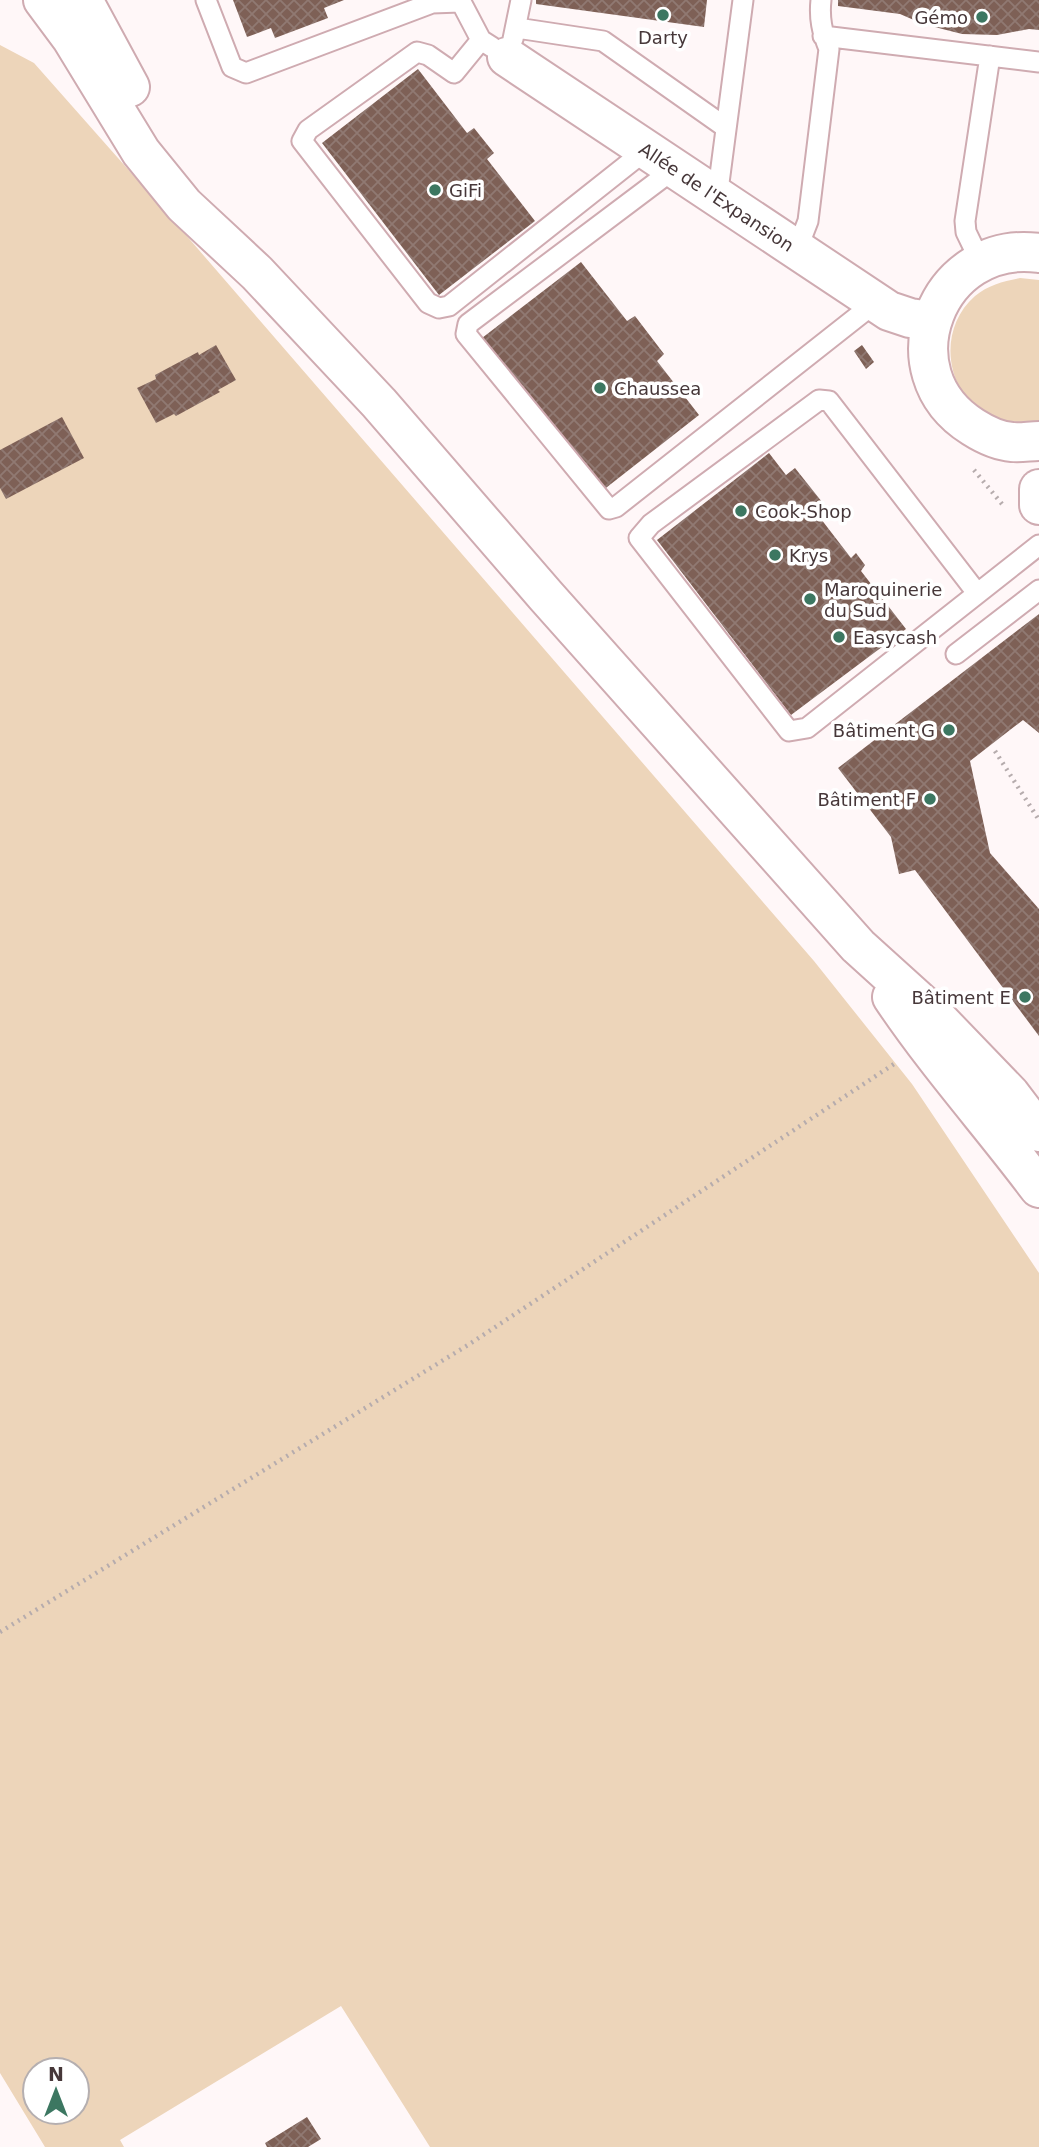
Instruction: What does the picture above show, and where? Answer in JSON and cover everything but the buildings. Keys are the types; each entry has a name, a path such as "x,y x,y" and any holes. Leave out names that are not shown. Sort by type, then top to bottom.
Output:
{"street":[{"path":"43,0 72,39 141,152 184,205 257,273 379,403 546,596 858,946 931,1012 1010,1094 1039,1132"},
{"path":"83,0 127,82 257,273"},
{"name":"Allée de l'Expansion","path":"502,42 660,160 796,252 888,311 931,321"},
{"path":"1039,253 1002,253 980,261 958,276 941,297 931,321 928,348 932,375 944,399 962,420 985,434 1011,442 1039,440"},
{"path":"1023,507 1039,489"},
{"path":"858,946 923,1044 993,1127 1039,1188"},
{"path":"993,1127 1039,1164"}],"lane":[{"path":"206,0 232,67 246,73 432,3 460,1 502,42"},
{"path":"502,42 521,0"},
{"path":"717,198 743,0"},
{"path":"796,252 808,221 829,49 819,15 821,0"},
{"path":"823,36 1039,62"},
{"path":"660,160 587,195 449,306 439,308 428,303 302,141 308,130 418,52 428,55 454,73 502,42 603,41 725,127"},
{"path":"980,261 966,232 965,221 990,56"},
{"path":"660,160 468,324 466,334 609,509 617,508 876,302"},
{"path":"977,593 829,401 818,400 651,524 639,538 789,731 807,727 1039,545"},
{"path":"956,654 1039,590"}],"path":[{"path":"962,420 966,460 1023,507"},
{"path":"996,751 1039,820"},
{"path":"0,1632 468,1345 923,1044"}],"shaded area":[{"path":"0,45 34,63 814,961 912,1084 1039,1273 1039,2147 430,2147 341,2006 120,2140 124,2147 45,2147 32,2126 91,2126 91,2056 21,2056 21,2108 0,2073"},
{"path":"1020,278 1039,280 1039,424 1003,422 976,408 955,378 951,361 955,326 963,310 985,289"}],"place":[{"name":"Darty","path":"663,15"},
{"name":"Gémo","path":"982,17"},
{"name":"GiFi","path":"435,190"},
{"name":"Chaussea","path":"600,388"},
{"name":"Cook-Shop","path":"741,511"},
{"name":"Krys","path":"775,555"},
{"name":"Maroquinerie du Sud","path":"810,599"},
{"name":"Easycash","path":"839,637"},
{"name":"Bâtiment G","path":"949,730"},
{"name":"Bâtiment F","path":"930,799"},
{"name":"Bâtiment E","path":"1025,997"}]}
